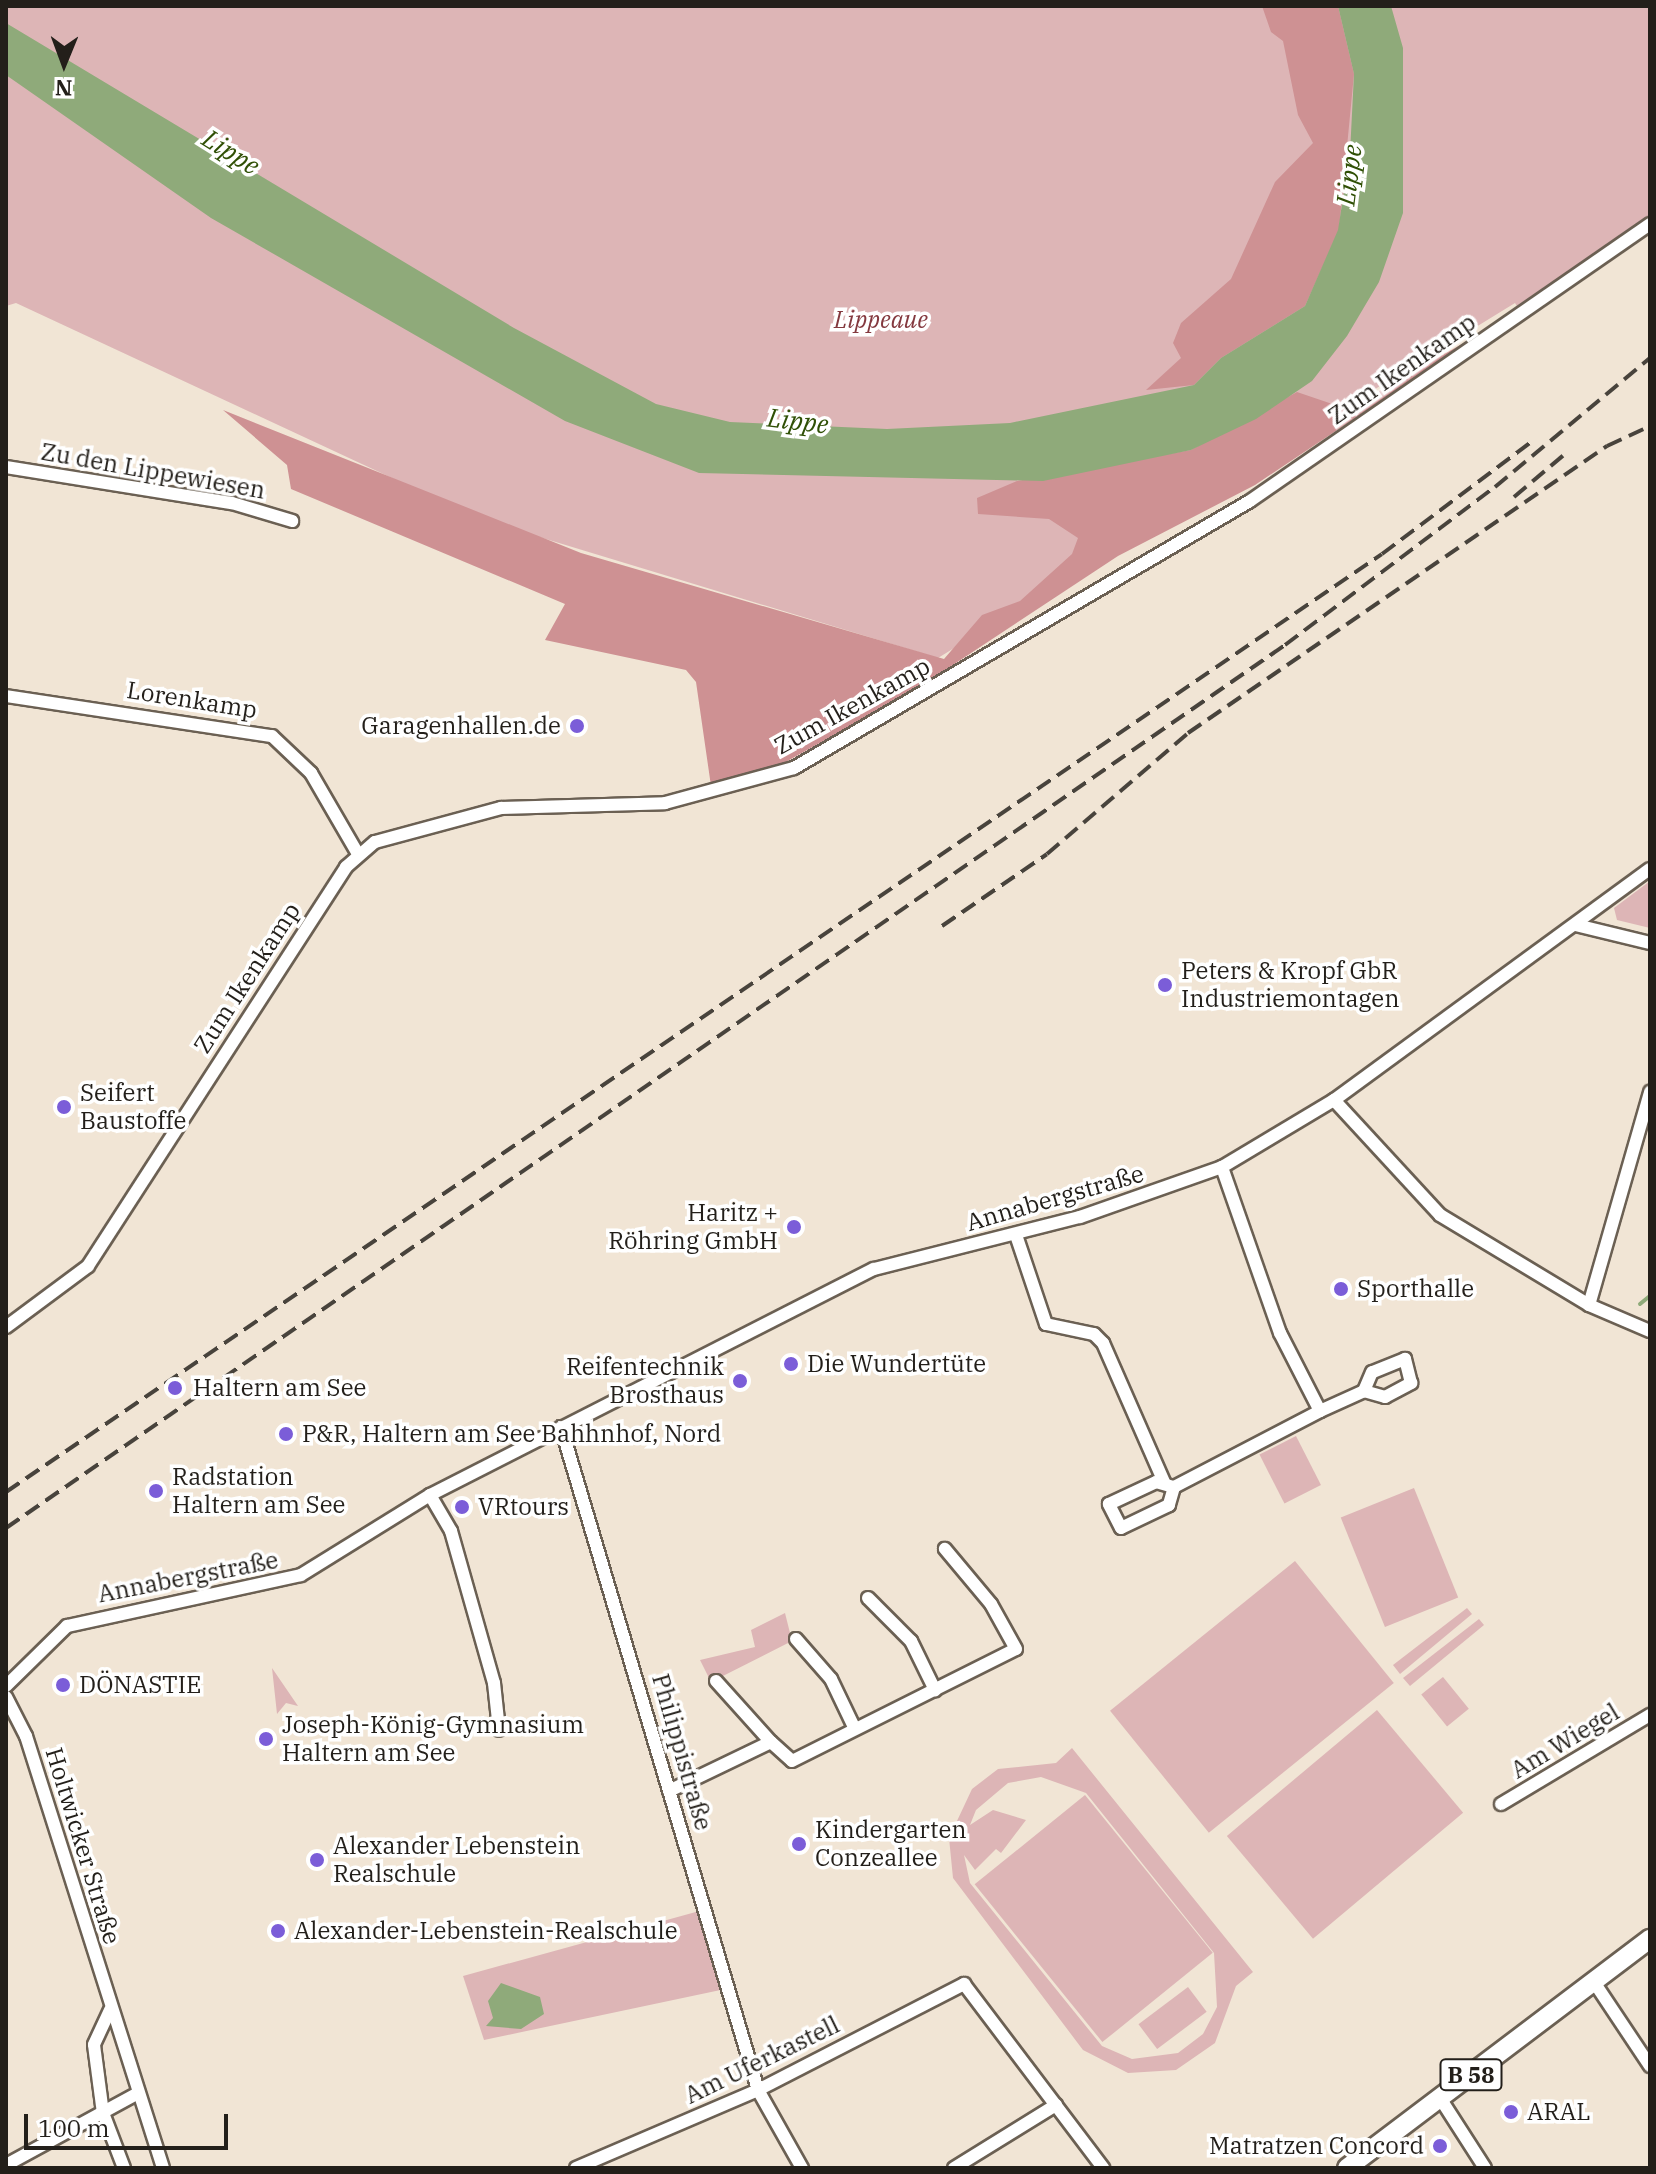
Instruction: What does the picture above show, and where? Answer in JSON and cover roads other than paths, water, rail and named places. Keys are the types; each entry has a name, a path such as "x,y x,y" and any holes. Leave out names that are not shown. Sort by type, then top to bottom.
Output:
{"main road":[{"name":"B 58","path":"1347,2168 1650,1939"}],"street":[{"name":"Zum Ikenkamp","path":"6,1327 88,1266 358,854 429,823 501,808 665,803 794,768 1250,501 1650,224"},
{"name":"Zu den Lippewiesen","path":"6,467 232,503 292,521"},
{"name":"Lorenkamp","path":"6,696 272,736 311,773 358,854"},
{"name":"Annabergstraße","path":"6,1686 67,1626 301,1575 430,1495 874,1269 1016,1235 1222,1167 1334,1100 1650,869"},
{"path":"1576,925 1650,943"},
{"path":"1589,1305 1650,1092"},
{"path":"1334,1100 1440,1215 1589,1305 1650,1331"},
{"path":"1222,1167 1280,1333 1320,1411"},
{"path":"1016,1235 1046,1324 1094,1334 1103,1343 1170,1485 1169,1505 1121,1528 1109,1504 1170,1485 1364,1391"},
{"name":"Philippistraße","path":"561,1427 635,1667 758,2090 802,2168"},
{"path":"430,1495 451,1531 494,1683 499,1730"},
{"path":"716,1681 792,1761 1016,1649 991,1604 945,1549"},
{"path":"868,1598 911,1641 935,1690"},
{"path":"796,1639 831,1679 855,1729"},
{"name":"Holtwicker Straße","path":"6,1697 26,1736 136,2094 163,2168"},
{"name":"Am Wiegel","path":"1501,1804 1650,1715"},
{"path":"669,1791 771,1742"},
{"path":"1594,1982 1650,2066"},
{"name":"Am Uferkastell","path":"576,2168 758,2090 964,1984 1056,2105"},
{"path":"110,2010 94,2045 103,2113 124,2168"},
{"path":"6,2165 136,2094"},
{"path":"1440,2098 1485,2168"},
{"path":"954,2168 1056,2105 1103,2168"}],"water":[{"name":"Lippe","path":"1338,6 1391,6 1403,48 1403,213 1379,282 1347,336 1312,381 1256,419 1191,450 1043,481 699,473 565,421 211,218 6,75 6,23 514,328 656,404 730,422 887,429 1010,423 1194,385 1221,358 1305,306 1338,230 1350,153 1354,74"},
{"path":"501,1983 540,1997 544,2014 521,2029 486,2026 493,2018 488,2001"}],"waterway":[{"path":"1640,1304 1650,1296"}],"railway":[{"path":"6,1528 1285,645 1495,487 1650,358"},
{"path":"942,926 1047,854 1188,733 1607,446 1650,426"},
{"path":"6,1492 1382,554 1534,440"},
{"path":"1514,497 1566,453"}],"place":[{"name":"Garagenhallen.de","path":"577,726"},
{"name":"Peters & Kropf GbR Industriemontagen","path":"1165,985"},
{"name":"Seifert Baustoffe","path":"64,1107"},
{"name":"Haritz + Röhring GmbH","path":"794,1227"},
{"name":"Sporthalle","path":"1341,1289"},
{"name":"Die Wundertüte","path":"791,1364"},
{"name":"Reifentechnik Brosthaus","path":"740,1381"},
{"name":"Haltern am See","path":"175,1388"},
{"name":"P&R, Haltern am See Bahhnhof, Nord","path":"286,1434"},
{"name":"Radstation Haltern am See","path":"156,1491"},
{"name":"VRtours","path":"462,1507"},
{"name":"DÖNASTIE","path":"63,1685"},
{"name":"Joseph-König-Gymnasium Haltern am See","path":"266,1739"},
{"name":"Kindergarten Conzeallee","path":"799,1844"},
{"name":"Alexander Lebenstein Realschule","path":"317,1860"},
{"name":"Alexander-Lebenstein-Realschule","path":"278,1931"},
{"name":"ARAL","path":"1511,2112"},
{"name":"Matratzen Concord","path":"1440,2146"}],"park label":[{"name":"Lippeaue","path":"881,320"}]}
